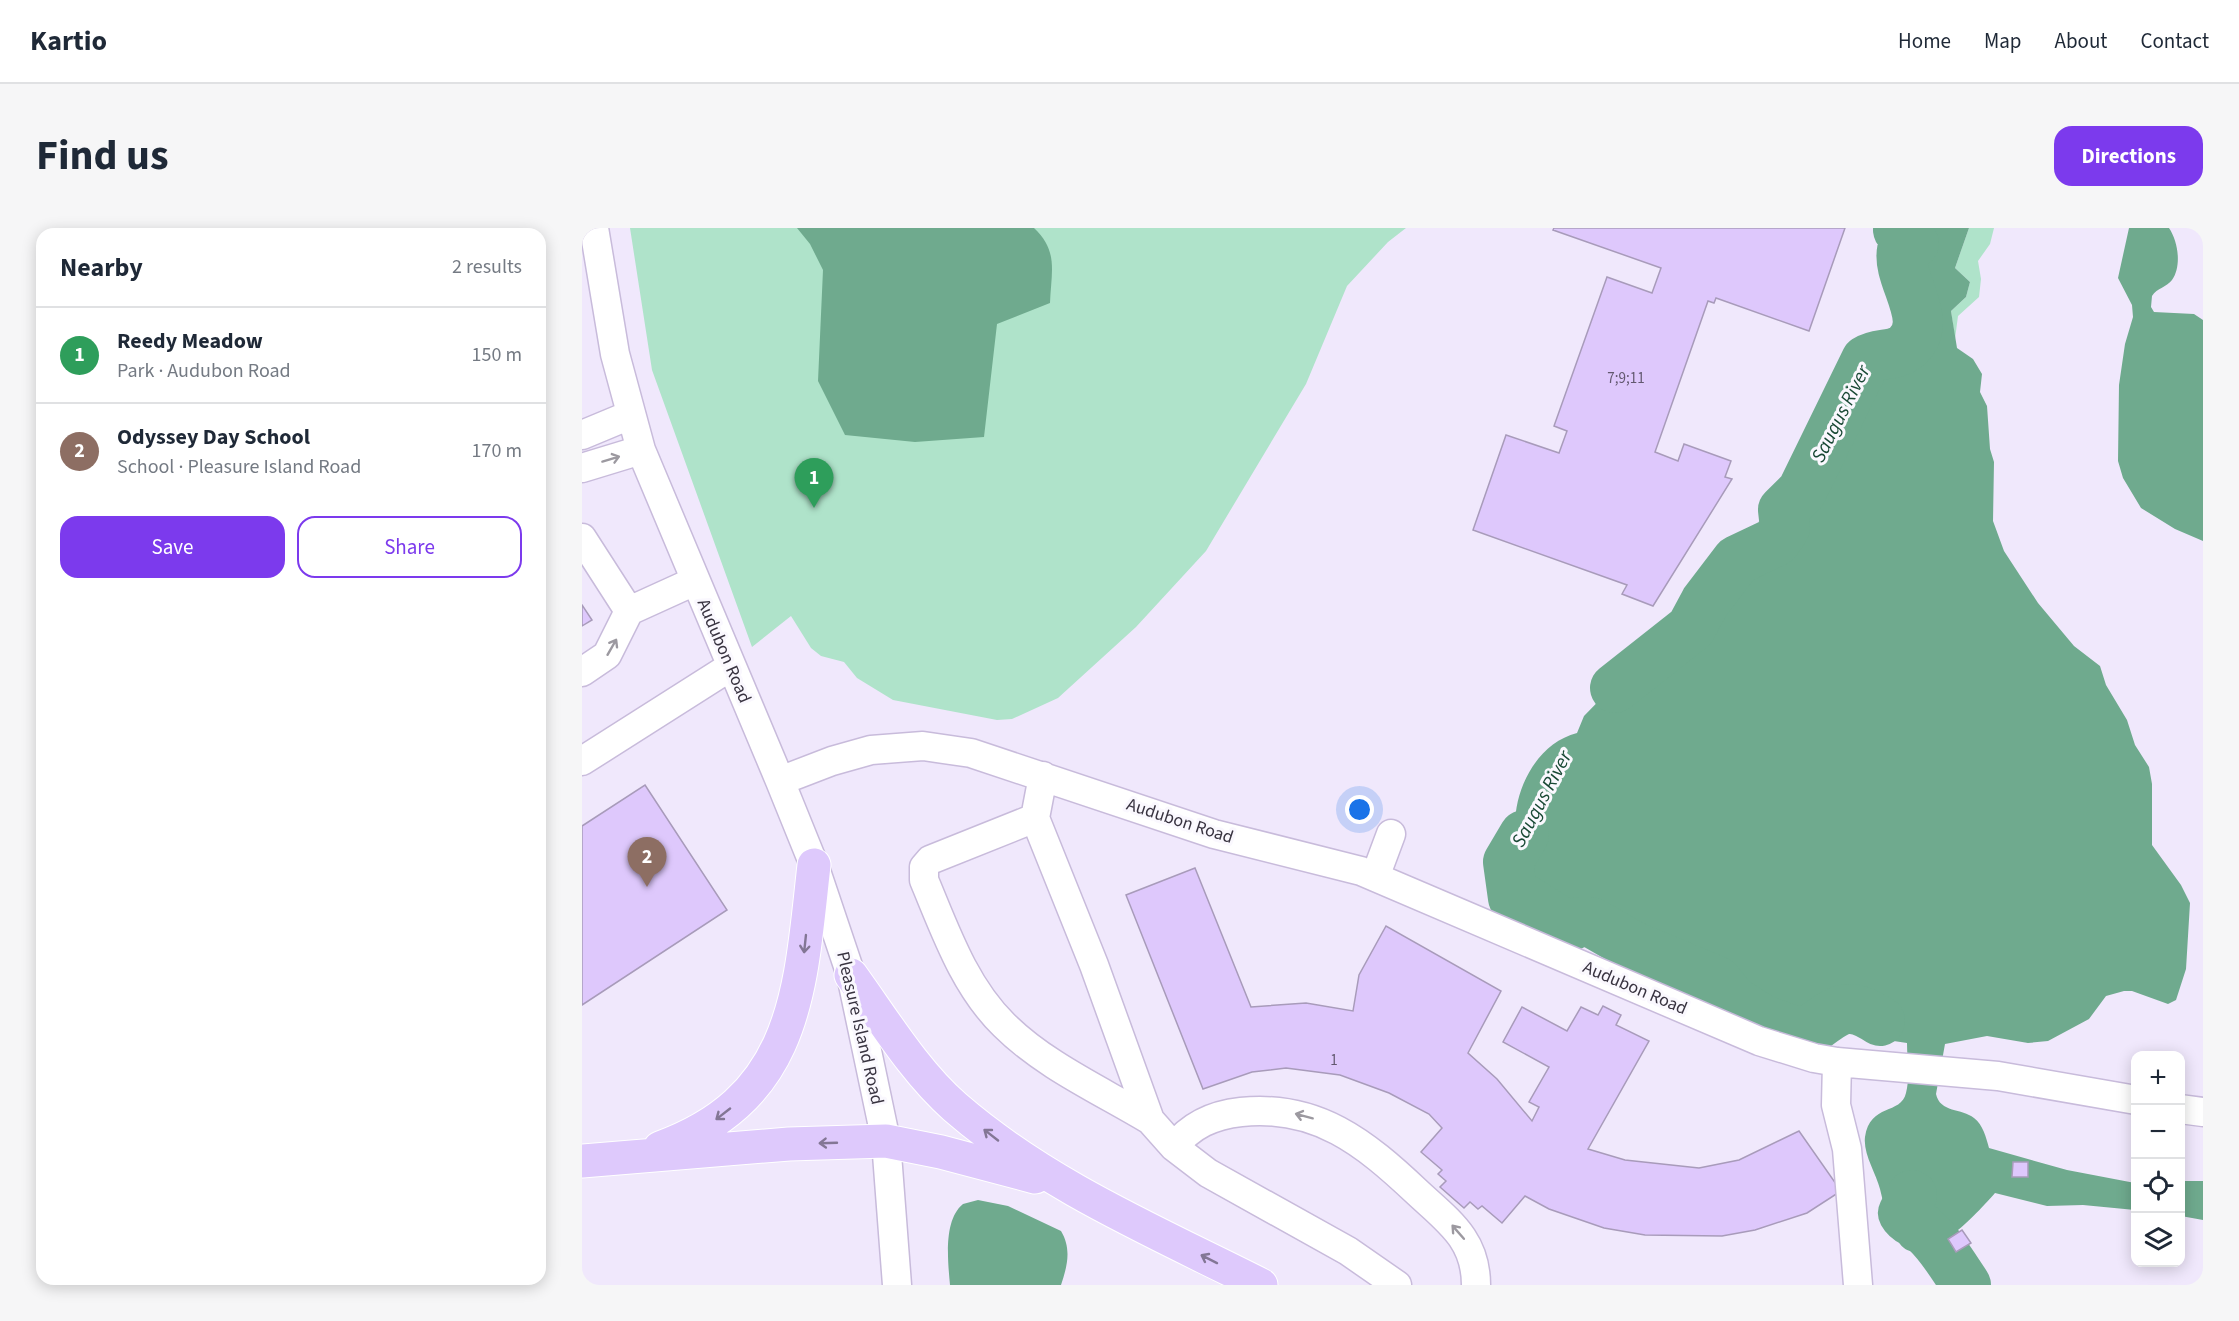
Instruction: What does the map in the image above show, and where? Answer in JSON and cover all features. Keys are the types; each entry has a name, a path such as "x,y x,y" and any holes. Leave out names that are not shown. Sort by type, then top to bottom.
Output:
{"highway":[{"path":"595,1161 656,1149 696,1132 738,1101 773,1060 797,996 814,865"},
{"path":"851,975 920,1068 954,1106 1000,1142 1074,1190 1261,1285"},
{"path":"595,1161 789,1144 886,1141 985,1163 1074,1190"}],"street":[{"name":"Audubon Road","path":"594,228 606,309 630,415 641,450 730,667 780,781 849,755 894,747 923,747 971,753 1214,834 1322,860 1375,877 1759,1041 1814,1058 1998,1076 2131,1099"},
{"path":"582,435 630,415"},
{"path":"582,468 641,450"},
{"path":"582,538 629,611"},
{"path":"582,672 608,655 629,611 695,581"},
{"path":"582,762 730,667"},
{"path":"1043,776 1035,818 1094,965 1150,1120"},
{"name":"Pleasure Island Road","path":"780,781 814,865 851,975 886,1141 897,1285"},
{"path":"1035,818 930,860 924,867 924,880 965,971 1002,1024 1022,1042 1150,1120 1174,1147 1208,1173 1348,1251 1397,1285"},
{"path":"1375,877 1392,834"},
{"path":"1837,1062 1836,1105 1847,1149 1858,1285"},
{"path":"2185,1110 2203,1112"},
{"path":"1174,1147 1190,1129 1207,1120 1235,1113 1285,1112 1329,1124 1372,1153 1454,1227 1471,1250 1476,1285"}],"shaded area":[{"path":"630,228 1406,228 1388,242 1347,286 1306,384 1206,551 1136,627 1058,698 1012,719 997,720 893,700 857,678 844,662 821,656 811,648 791,616 752,647 652,370"},
{"path":"1888,228 1917,228 1908,286 1933,300 1920,341 1915,345 1922,328 1912,298 1907,294 1890,293 1894,256"},
{"path":"1969,228 1994,228 1990,244 1978,261 1981,279 1979,297 1958,316 1955,339 1951,311 1966,297 1970,282 1955,268"}],"water":[{"path":"797,228 1034,228 1047,245 1052,263 1050,303 997,324 984,437 915,442 845,435 818,381 823,270 810,244"},
{"path":"1917,228 1969,228 1955,268 1970,282 1966,297 1951,311 1957,348 1973,359 1982,374 1980,392 1987,406 1990,449 1994,462 1993,521 2004,551 2038,603 2074,646 2100,666 2106,685 2127,720 2135,745 2149,767 2152,784 2152,845 2181,885 2190,903 2186,969 2176,1000 2168,1004 2132,991 2124,991 2106,996 2089,1019 2048,1041 2028,1043 1987,1036 1945,1044 1936,1094 1938,1100 1947,1107 1969,1115 1977,1121 1984,1132 1989,1148 2067,1170 2131,1182 2131,1210 2083,1205 2047,1206 1995,1193 1964,1225 1936,1246 1922,1251 1910,1251 1900,1244 1892,1231 1865,1143 1868,1126 1873,1119 1898,1104 1906,1093 1907,1043 1887,1040 1871,1027 1860,1026 1845,1030 1733,1001 1681,974 1655,967 1632,951 1616,945 1575,921 1512,896 1504,876 1502,857 1516,837 1515,821 1521,789 1537,760 1548,748 1577,733 1584,716 1623,676 1649,644 1678,644 1701,627 1766,540 1773,526 1786,512 1799,506 1808,495 1833,449 1857,414 1882,347 1915,345 1920,341 1933,300 1908,286 1902,272 1916,249","holes":["2013,1162 2028,1162 2028,1177 2012,1177"]},
{"path":"2129,228 2169,228 2175,240 2178,254 2177,268 2172,280 2152,296 2151,307 2154,312 2194,314 2203,320 2203,541 2175,529 2141,508 2123,478 2118,461 2119,385 2125,344 2133,317 2132,305 2118,278"},
{"path":"2185,1181 2203,1181 2203,1220 2185,1217"},
{"path":"978,1200 1008,1206 1061,1231 1066,1244 1067,1265 1061,1285 950,1285 948,1242 952,1220 963,1204"}],"building":[{"path":"1554,228 1845,228 1809,331 1716,298 1714,303 1708,301 1655,452 1678,461 1684,444 1731,461 1725,477 1732,479 1653,606 1622,594 1627,585 1473,530 1506,435 1559,453 1567,431 1554,426 1607,277 1652,293 1661,268 1553,230"},
{"path":"582,605 592,620 582,626"},
{"path":"645,785 727,910 582,1005 582,826"},
{"path":"1195,868 1251,1007 1306,1003 1353,1011 1359,975 1386,926 1501,991 1468,1053 1497,1079 1532,1121 1539,1107 1529,1102 1549,1067 1503,1042 1522,1007 1567,1031 1581,1007 1598,1015 1603,1006 1621,1015 1616,1025 1649,1041 1588,1149 1625,1160 1699,1168 1739,1160 1799,1131 1841,1191 1807,1213 1755,1230 1722,1236 1645,1235 1604,1228 1549,1209 1525,1196 1502,1223 1482,1206 1478,1209 1470,1202 1464,1208 1440,1187 1446,1181 1438,1174 1442,1170 1421,1152 1442,1128 1429,1114 1389,1093 1340,1075 1286,1068 1252,1072 1203,1089 1126,895"},
{"path":"2013,1162 2028,1162 2028,1177 2012,1177"},
{"path":"1962,1230 1971,1243 1956,1252 1948,1239"}],"waterway":[{"name":"Saugus River","path":"1615,688 1691,628 1705,602 1737,560 1775,542 1785,528 1783,510 1802,491 1866,360 1900,351 1914,338 1918,326 1917,314 1902,262 1902,250 1914,243 1898,230 1900,228"},
{"name":"Saugus River","path":"1524,835 1508,862 1513,898 1526,900 1569,927 1579,922 1591,922 1631,945 1717,981 1732,1000 1760,1018 1788,1029 1808,1032 1835,1013 1850,1009 1859,1010 1880,1021"},
{"name":"Saugus River","path":"1912,1195 1903,1213 1934,1240 1966,1285"}],"place":[{"name":"Reedy Meadow","path":"814,508"},
{"name":"Odyssey Day School","path":"647,887"}]}
